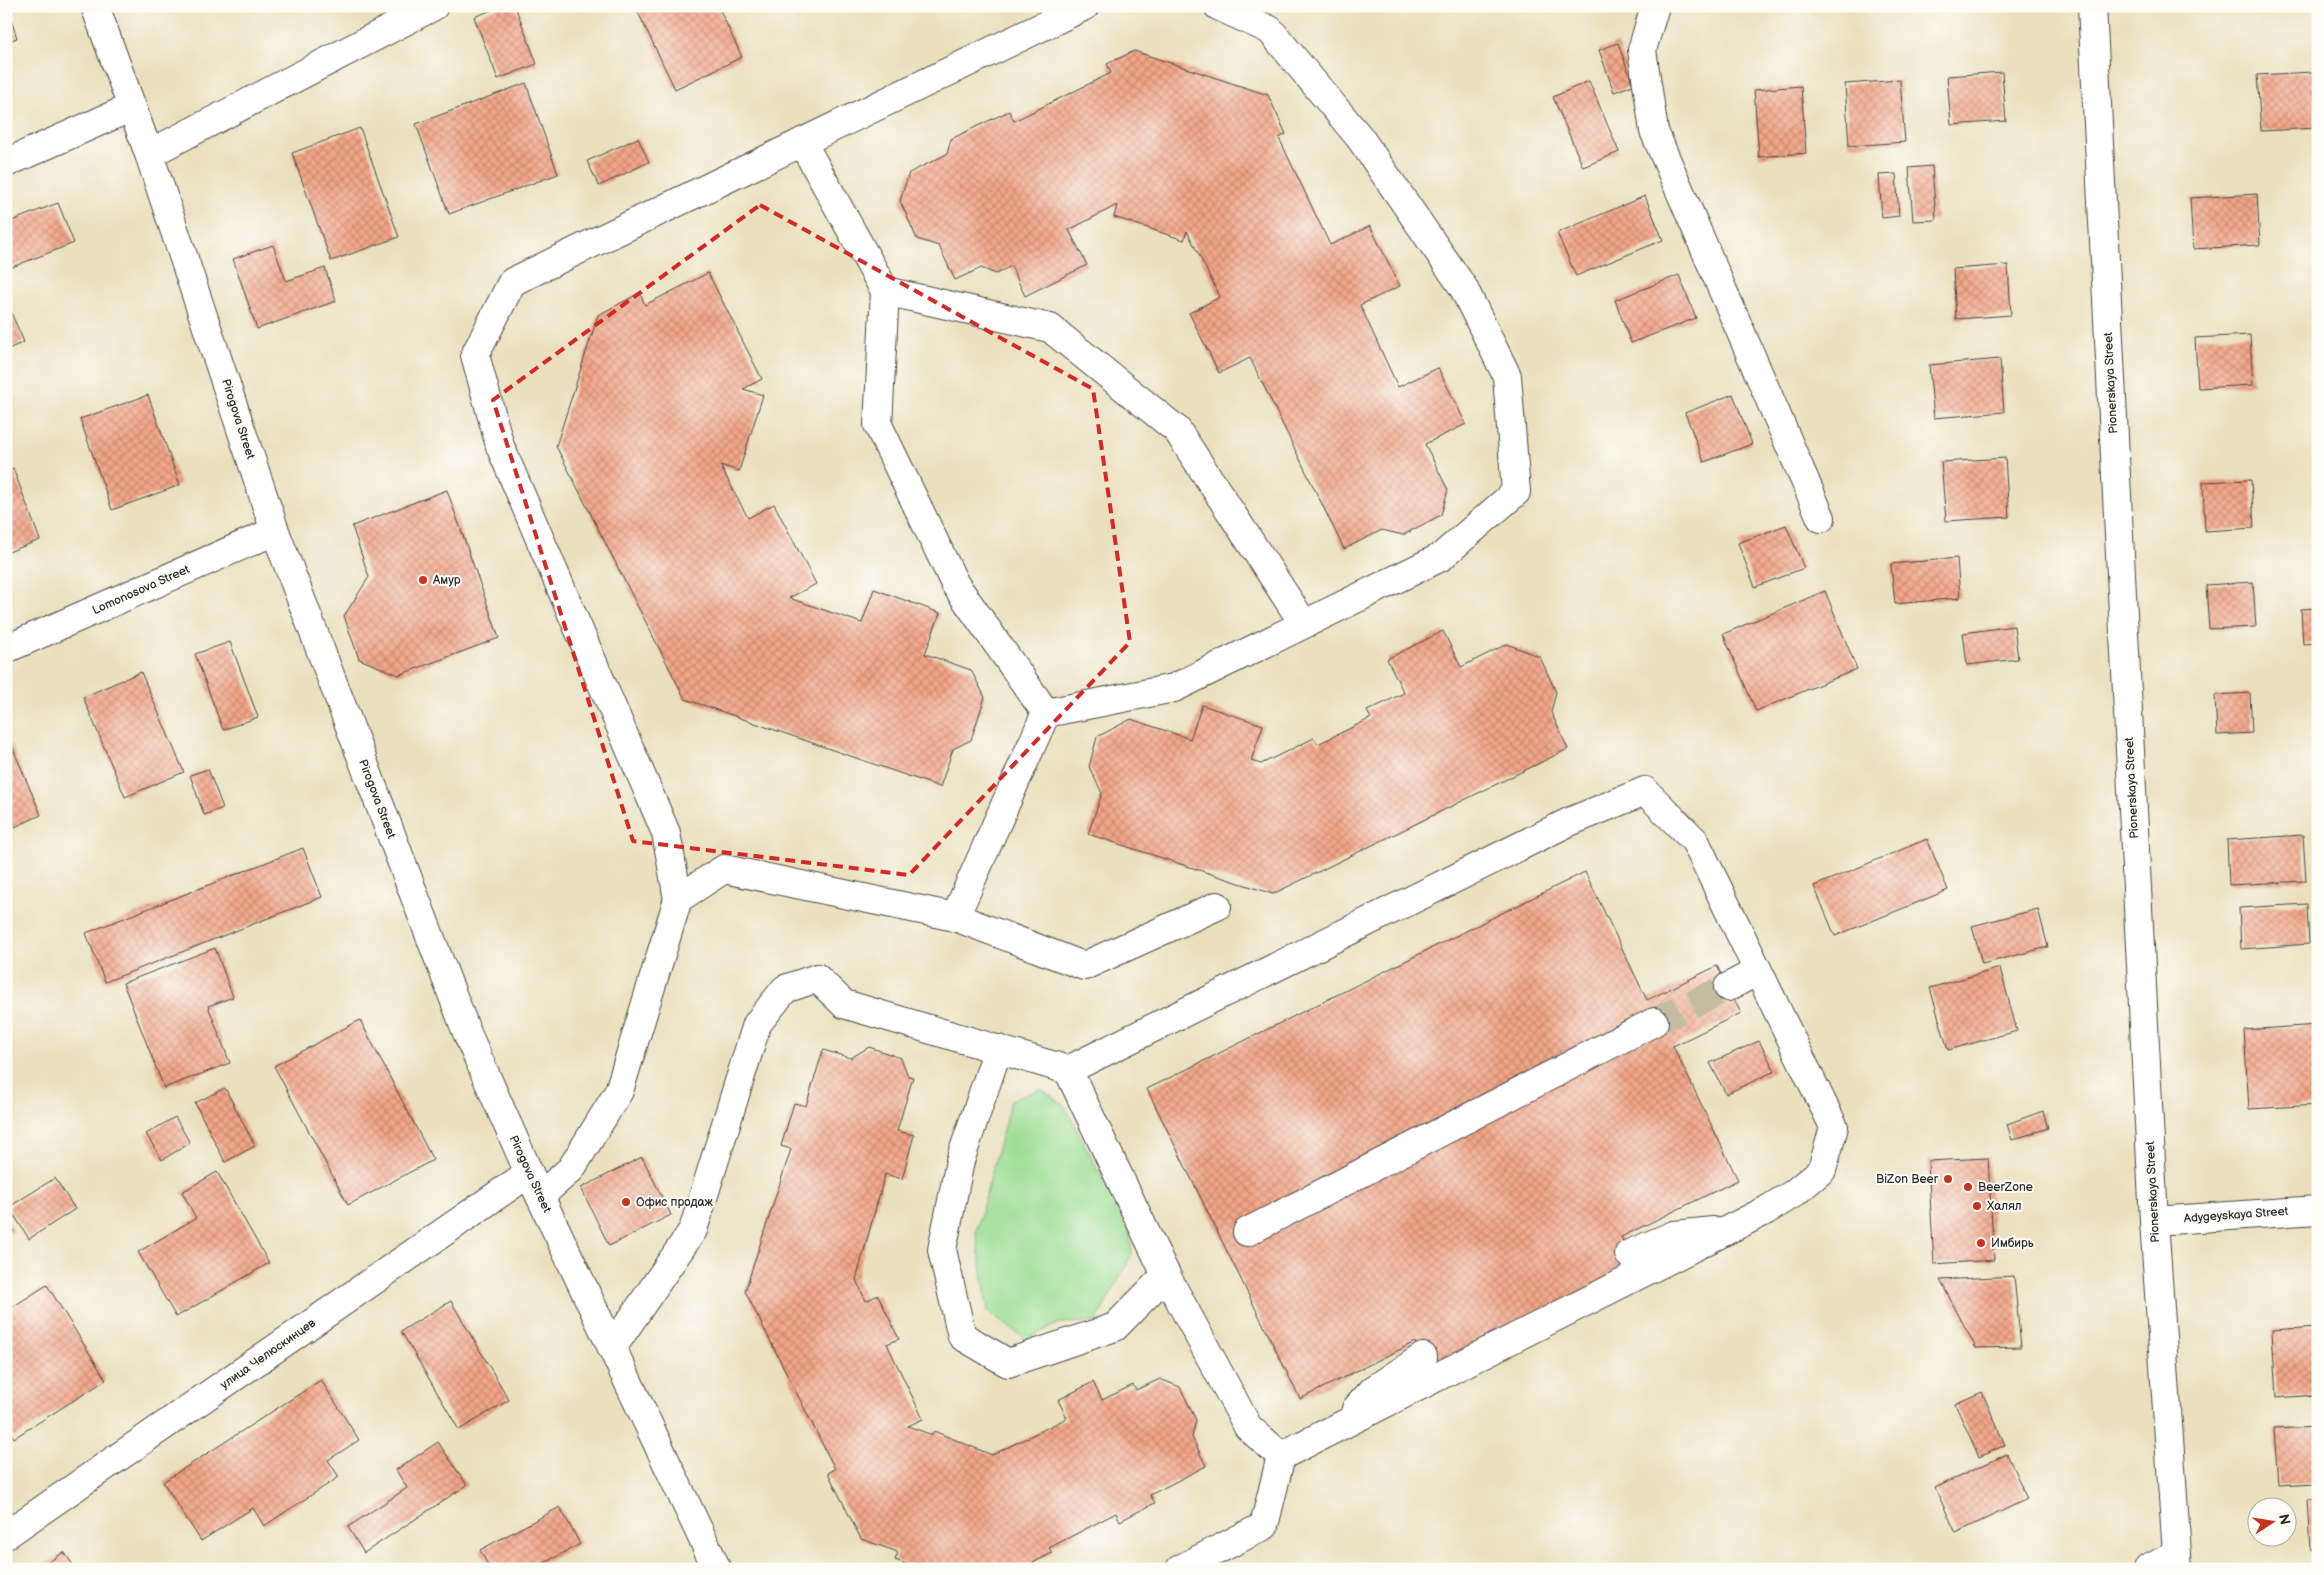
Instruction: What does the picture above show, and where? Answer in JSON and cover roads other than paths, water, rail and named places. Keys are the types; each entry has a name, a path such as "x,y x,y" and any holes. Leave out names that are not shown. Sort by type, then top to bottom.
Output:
{"street":[{"name":"Pirogova Street","path":"95,6 149,154 275,531 467,1033 535,1185 718,1569"},
{"path":"149,154 434,6"},
{"path":"1085,6 512,282 475,355 500,446 666,833 678,899 724,869 955,916 1084,966 1217,906"},
{"path":"1046,713 1174,688 1441,557 1516,492 1507,376 1463,287 1360,138 1270,30 1218,6"},
{"path":"1655,6 1642,50 1654,131 1821,518"},
{"name":"Pionerskaya Street","path":"2092,6 2154,1221 2177,1561"},
{"path":"6,163 132,107"},
{"path":"802,142 885,291 878,425 955,584 1046,713"},
{"path":"885,291 1050,328 1177,430 1304,624"},
{"name":"Lomonosova Street","path":"6,649 275,531"},
{"path":"955,916 1046,713"},
{"path":"612,1348 693,1230 757,1024 785,989 817,978 844,1004 1068,1070 1569,822 1645,791 1695,841 1834,1127 1822,1170 1794,1194 1730,1229 1281,1456"},
{"name":"улица Челюскинцев","path":"6,1535 535,1185 571,1169 619,1091 678,899"},
{"path":"1728,987 1758,971"},
{"path":"1247,1232 1654,1022"},
{"path":"998,1049 960,1161 942,1250 962,1336 1008,1363 1115,1327 1166,1275"},
{"path":"1068,1070 1166,1275 1248,1427 1281,1456"},
{"name":"Adygeyskaya Street","path":"2154,1221 2318,1210"},
{"path":"1629,1254 1674,1235 1730,1229"},
{"path":"1342,1426 1373,1390 1422,1357"},
{"path":"1180,1569 1264,1526 1281,1456"},
{"path":"2148,1569 2177,1561"}],"tunnel":[{"path":"1654,1022 1728,987"}],"place":[{"name":"Амур","path":"423,580"},
{"name":"BiZon Beer","path":"1948,1179"},
{"name":"BeerZone","path":"1968,1187"},
{"name":"Офис продаж","path":"626,1202"},
{"name":"Халял","path":"1977,1206"},
{"name":"Имбирь","path":"1981,1243"}]}
